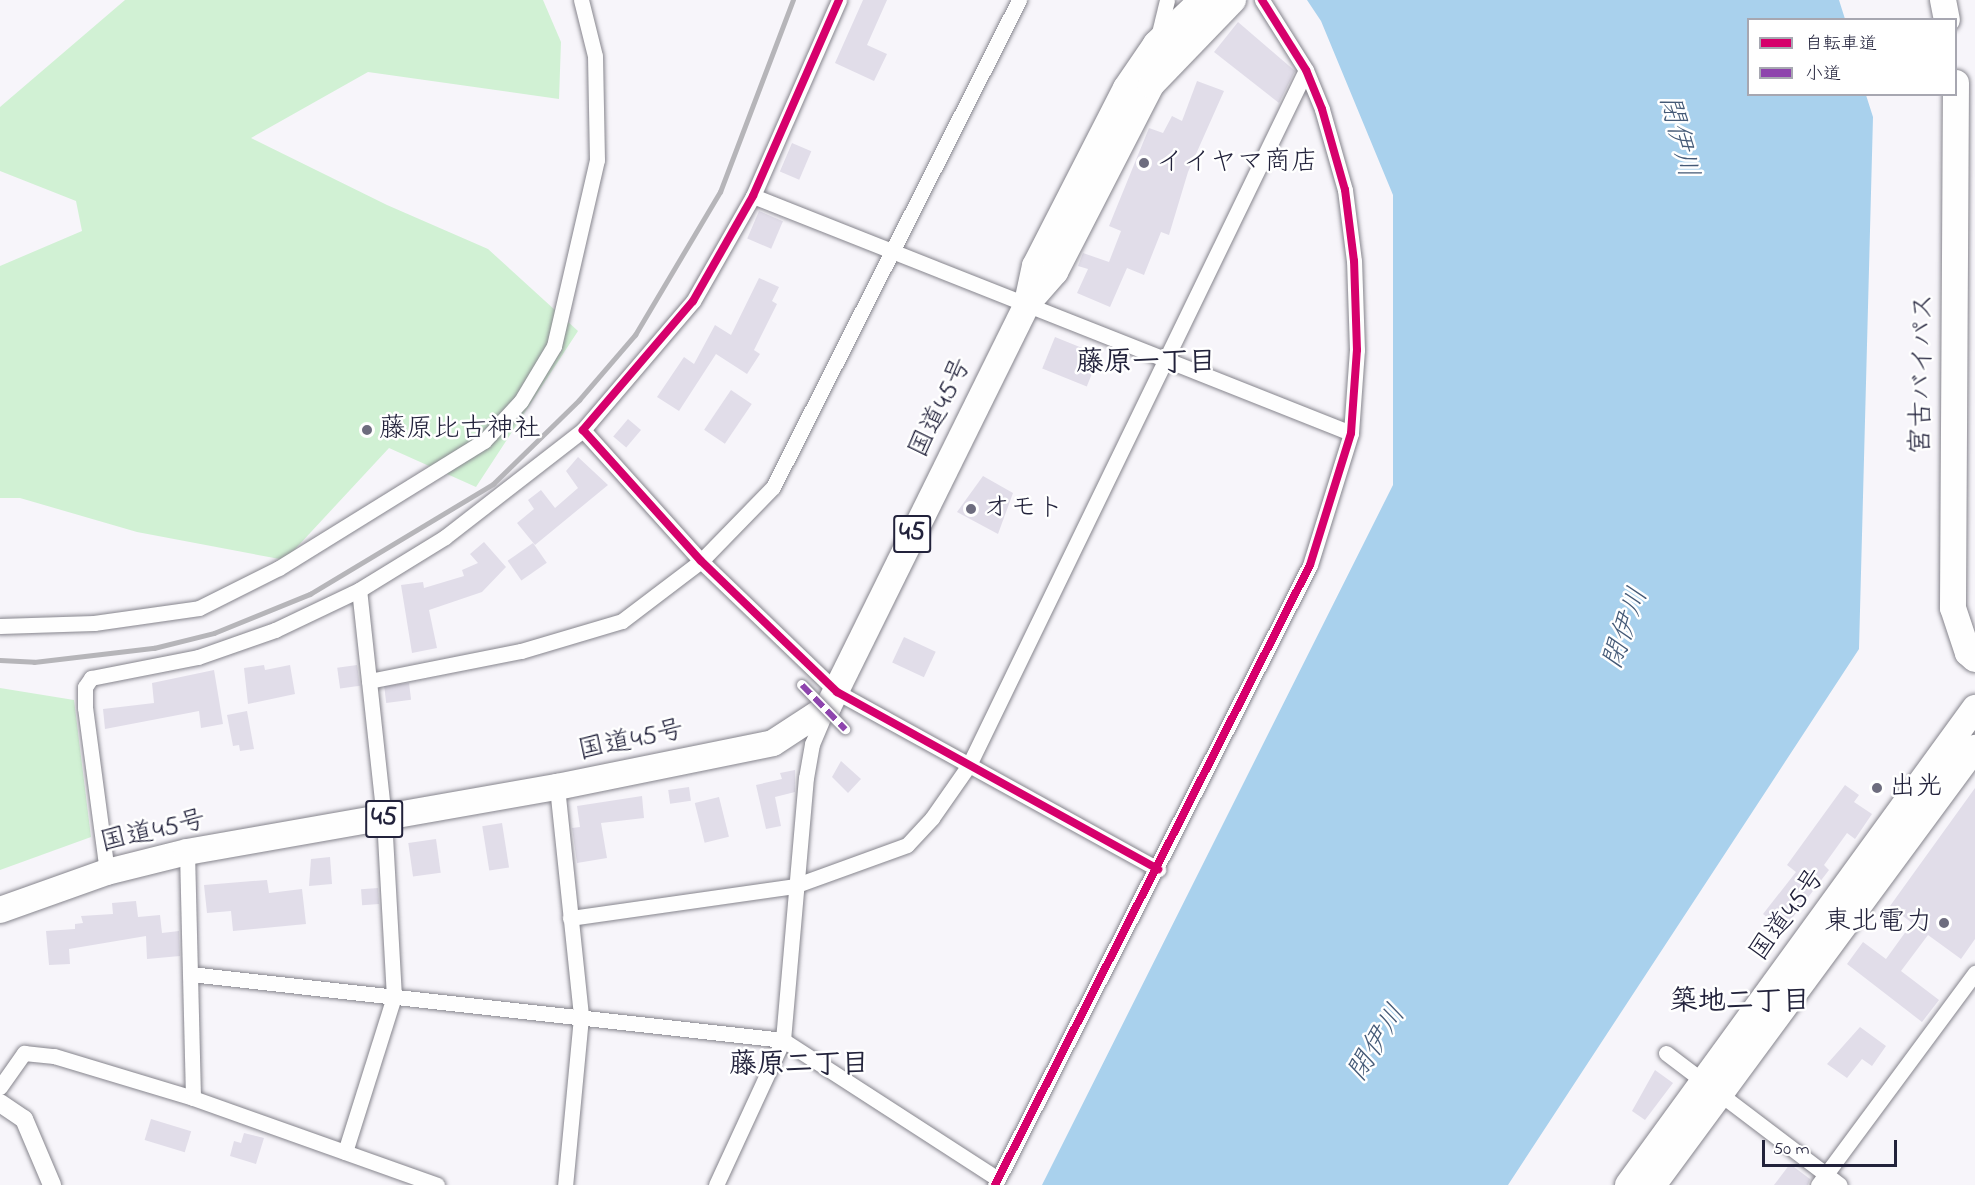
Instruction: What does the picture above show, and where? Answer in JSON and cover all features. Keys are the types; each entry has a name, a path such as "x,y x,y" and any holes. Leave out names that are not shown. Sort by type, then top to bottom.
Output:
{"highway":[{"name":"国道45号","path":"0,910 107,872 187,852 557,788 773,743 832,700 1027,304 1035,266 1126,88 1156,44 1202,0"},
{"name":"国道45号","path":"1027,304 1055,272 1151,85 1233,0"},
{"path":"1944,0 1947,18"},
{"name":"宮古バイパス","path":"1956,96 1953,608 1968,653 1975,659"},
{"name":"国道45号","path":"1653,1185 1714,1086 1975,708"},
{"name":"国道45号","path":"1628,1185 1714,1086 1975,748"}],"street":[{"path":"0,626 94,623 199,608 279,568 389,501 484,441 507,417 555,346 597,160 595,56 581,0"},
{"path":"107,872 85,708 84,687 91,678 198,657 274,630 359,590 445,537 583,430 693,302 753,196 839,0"},
{"path":"369,681 521,651 622,621 701,561 773,487 1019,0"},
{"path":"1156,44 1167,0"},
{"path":"190,974 783,1040 997,1182 1158,869 1310,565 1351,433 1357,373 1354,261 1345,190 1306,70 1262,0"},
{"path":"570,918 794,886 907,845 969,765 1306,70"},
{"path":"753,196 1351,433"},
{"path":"583,430 701,561 832,700 969,765 1158,869"},
{"path":"345,1152 394,997 384,819 359,590"},
{"path":"802,685 845,729"},
{"path":"716,1185 783,1040 794,886 812,744 832,700"},
{"path":"557,788 581,1017 566,1185"},
{"path":"187,852 193,1098"},
{"path":"1822,1179 1975,973"},
{"path":"0,1087 24,1053 54,1056 193,1098 436,1185"},
{"path":"1666,1053 1714,1086 1822,1179 1840,1185"},
{"path":"0,1103 24,1119 52,1185"}],"green space":[{"path":"125,0 543,0 561,42 559,99 368,72 251,138 387,205 488,249 578,331 476,487 389,448 285,560 137,532 20,498 0,498 0,266 82,231 76,201 0,171 0,107"},
{"path":"0,688 74,700 91,837 0,870"}],"water":[{"name":"閉伊川","path":"1307,0 1839,0 1845,18 1747,18 1747,96 1866,96 1873,117 1859,649 1508,1185 1042,1185 1393,485 1393,195 1321,21"}],"building":[{"path":"863,0 887,0 867,45 887,54 874,81 835,63"},
{"path":"1238,22 1295,71 1279,103 1214,52"},
{"path":"1197,81 1224,91 1188,172 1169,235 1161,232 1144,275 1127,268 1110,307 1077,293 1088,269 1078,266 1083,253 1109,262 1121,231 1109,226 1149,128 1163,133 1172,116 1182,121"},
{"path":"792,143 811,151 799,180 780,172"},
{"path":"759,211 783,221 771,249 747,239"},
{"path":"759,278 779,287 772,301 777,304 754,350 760,354 747,374 716,354 679,411 657,397 684,357 694,364 715,325 731,335"},
{"path":"1055,337 1100,355 1087,387 1042,369"},
{"path":"731,390 752,404 725,444 704,430"},
{"path":"628,419 641,430 626,448 613,437"},
{"path":"578,457 608,485 535,545 517,523 534,509 528,500 541,490 555,508 578,488 566,471"},
{"path":"983,476 1013,493 998,534 957,512"},
{"path":"484,542 506,567 482,592 429,610 437,648 412,653 401,585 423,582 424,588 464,576 462,570 478,563 470,554"},
{"path":"533,543 547,563 521,580 508,561"},
{"path":"904,637 936,652 924,677 892,662"},
{"path":"264,665 265,670 290,665 295,694 248,704 244,668"},
{"path":"357,665 360,686 340,689 337,668"},
{"path":"214,670 223,724 201,728 199,711 105,729 103,709 154,703 152,683"},
{"path":"409,683 411,700 386,703 384,686"},
{"path":"247,711 254,749 240,751 239,745 233,746 227,715"},
{"path":"841,761 861,779 848,793 832,777"},
{"path":"795,770 795,792 775,797 781,826 766,829 756,785 782,779 780,773"},
{"path":"1845,785 1859,795 1854,802 1872,814 1855,839 1847,833 1824,865 1829,870 1783,930 1763,914 1796,872 1787,865"},
{"path":"689,787 691,801 670,804 668,790"},
{"path":"1975,788 1975,939 1961,959 1928,935 1901,971 1939,1000 1922,1022 1847,964 1863,942 1886,959 1912,923 1890,906"},
{"path":"642,796 644,818 601,823 607,858 577,863 572,828 580,827 577,806"},
{"path":"719,797 729,837 705,843 695,803"},
{"path":"502,823 509,867 489,871 482,826"},
{"path":"436,839 441,873 413,877 408,843"},
{"path":"330,857 332,884 309,886 311,859"},
{"path":"267,880 269,893 302,889 306,924 233,931 231,911 207,913 204,885"},
{"path":"378,888 379,904 362,905 361,889"},
{"path":"136,901 138,917 160,915 162,933 179,931 180,956 147,959 146,936 69,949 70,964 49,965 46,931 75,929 75,924 83,923 81,916 113,914 112,903"},
{"path":"1860,1027 1886,1046 1872,1066 1862,1059 1847,1078 1827,1064"},
{"path":"1655,1070 1673,1083 1645,1120 1632,1111"},
{"path":"151,1119 191,1131 185,1152 145,1140"},
{"path":"244,1133 264,1138 256,1164 230,1156 234,1141 241,1143"},
{"path":"1790,1164 1810,1179 1808,1185 1774,1185"}],"railway":[{"path":"0,660 34,662 154,648 214,633 310,594 493,484 579,400 635,335 720,192 793,0"}],"marked path":[{"path":"802,685 845,729"}],"cycle path":[{"path":"839,0 753,196 693,301 583,430 701,561 837,692 1158,869"},
{"path":"995,1185 1310,565 1351,433 1357,350 1354,261 1345,190 1322,109 1306,70 1262,0"}],"place":[{"name":"イイヤマ商店","path":"1144,163"},
{"name":"藤原比古神社","path":"367,430"},
{"name":"オモト","path":"971,509"},
{"name":"出光","path":"1877,788"},
{"name":"東北電力","path":"1944,923"}],"district":[{"name":"藤原一丁目","path":"1146,364"},
{"name":"築地二丁目","path":"1740,1003"},
{"name":"藤原二丁目","path":"799,1066"}]}
